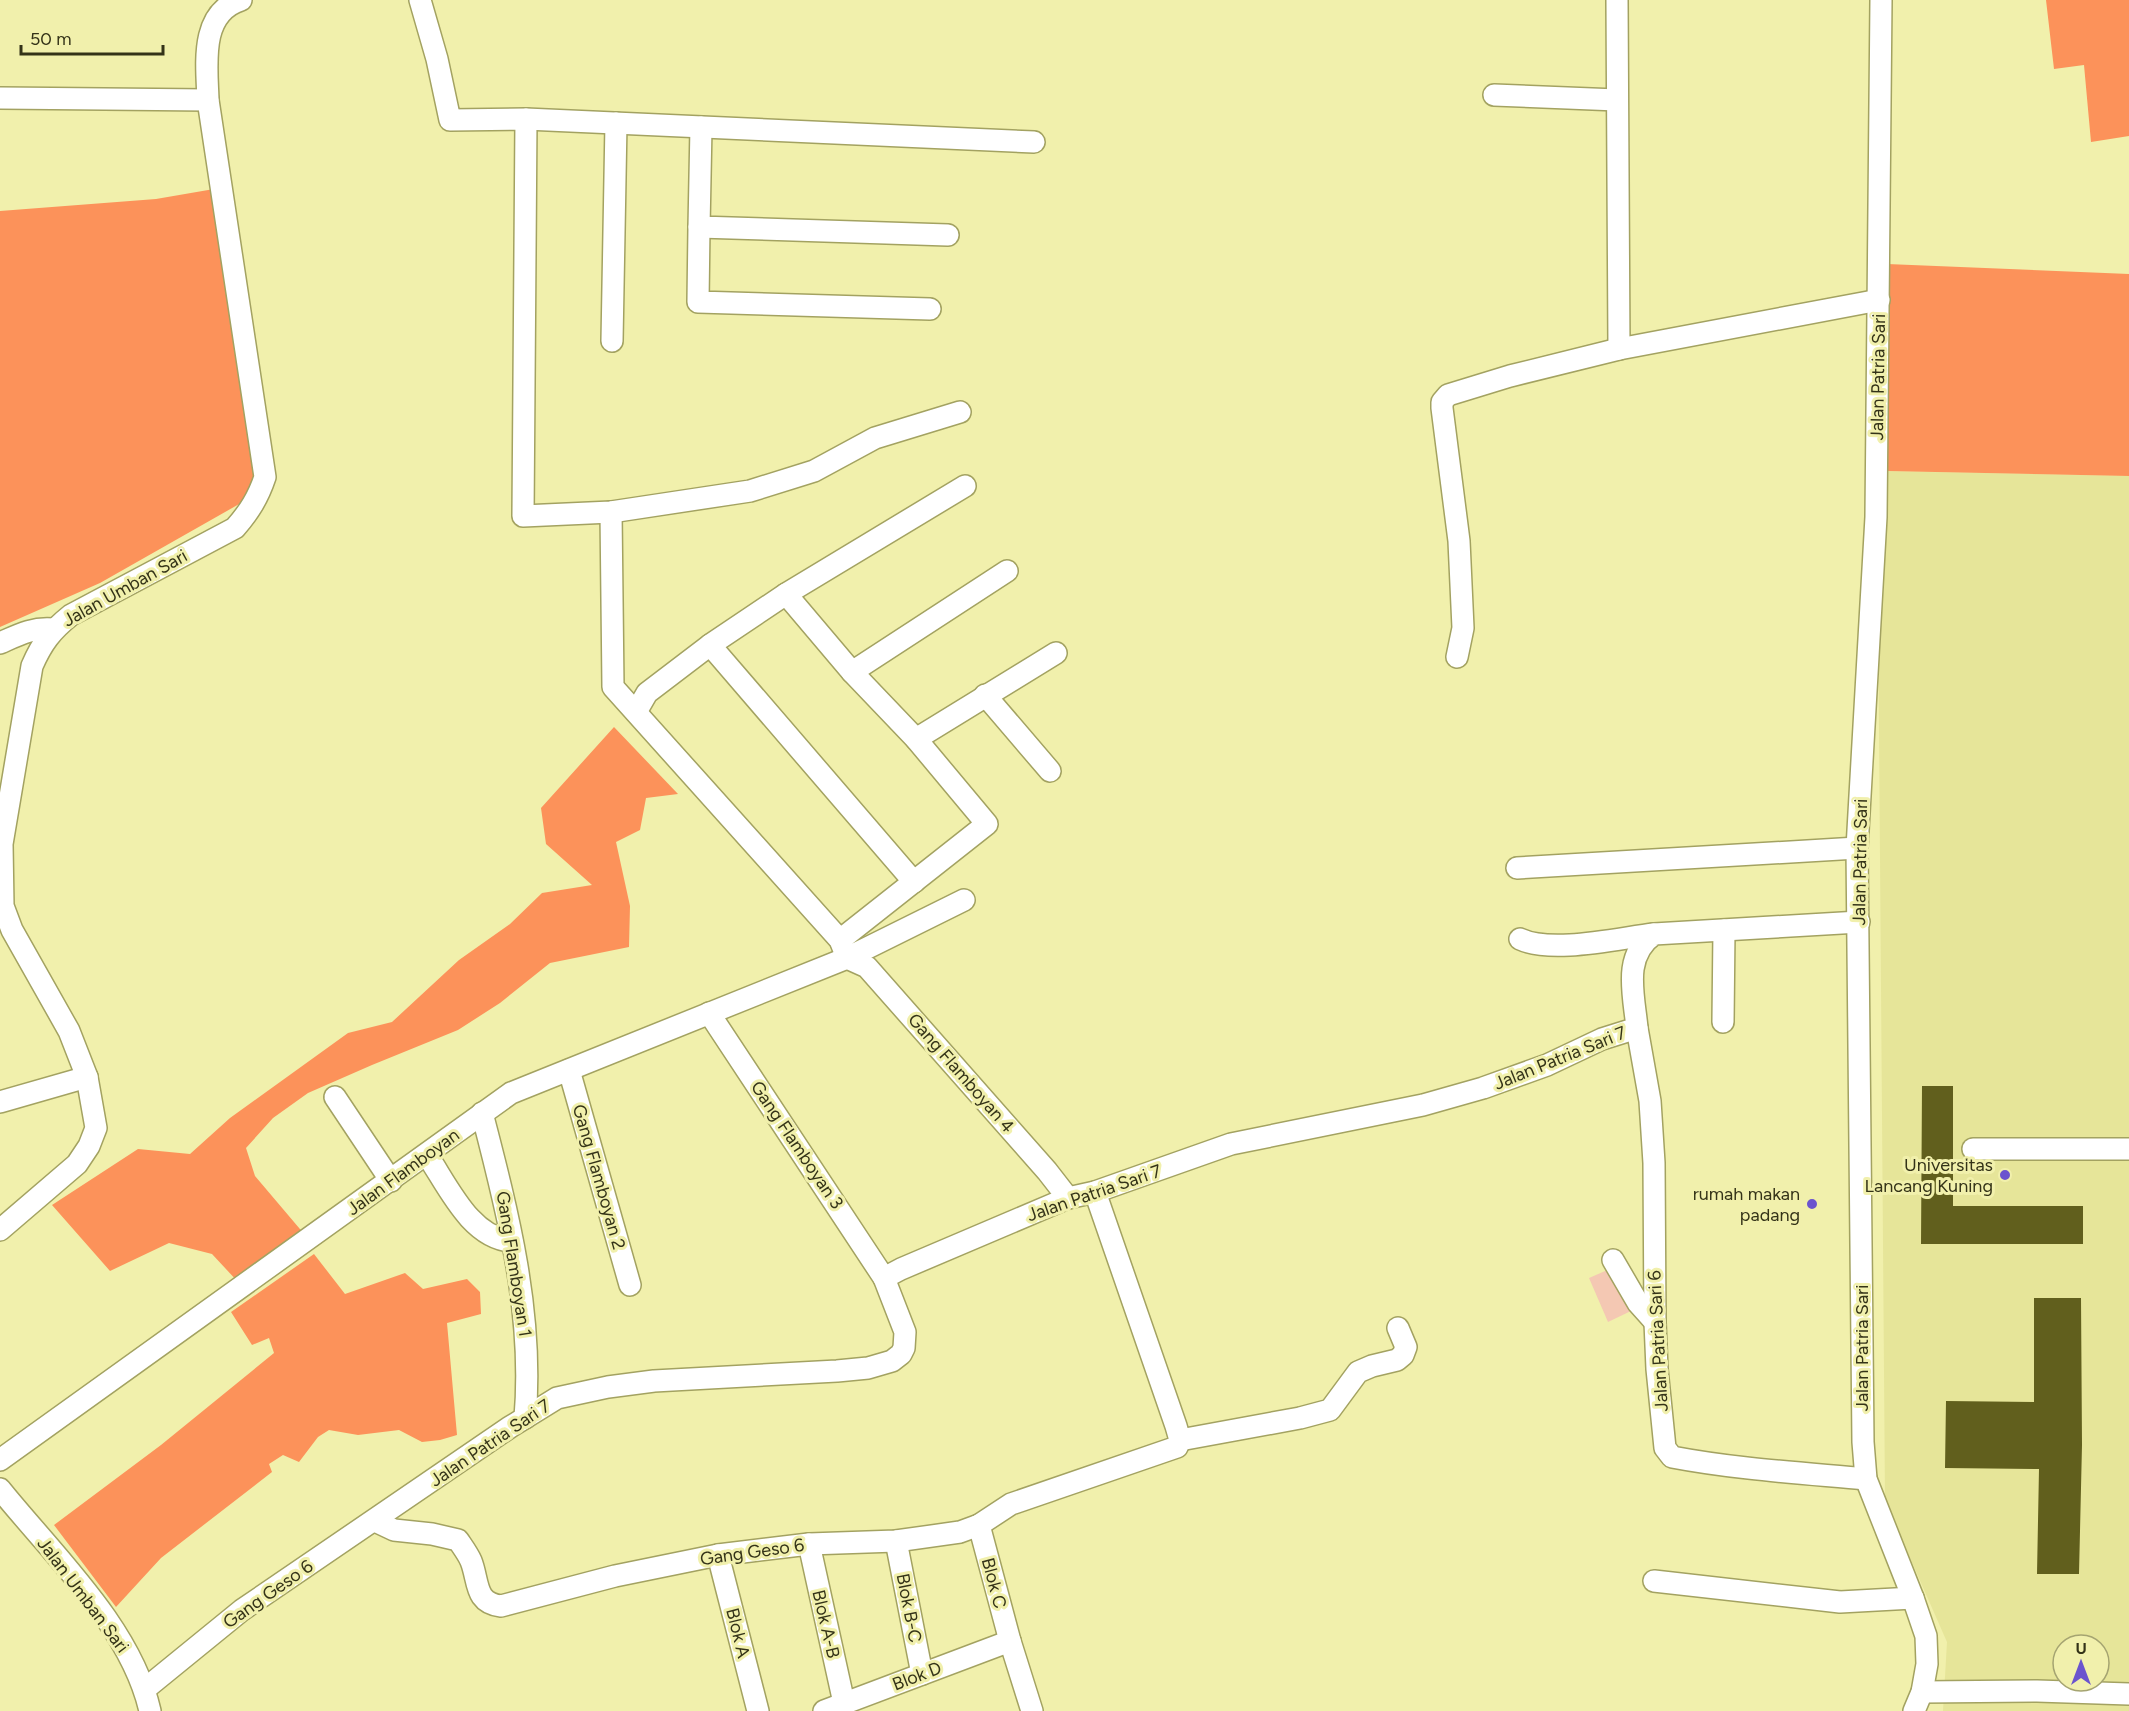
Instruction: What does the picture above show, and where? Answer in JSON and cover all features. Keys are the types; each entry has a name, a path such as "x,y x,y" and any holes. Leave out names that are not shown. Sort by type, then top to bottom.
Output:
{"street":[{"name":"Jalan Umban Sari","path":"0,1230 77,1164 96,1128 87,1077 69,1031 12,930 3,906 1,844 32,666 53,629 71,615 235,528 250,512 264,477 208,100 207,54 212,25 220,13 232,3 241,0"},
{"path":"420,0 437,59 450,120 526,119 1034,142"},
{"path":"1617,0 1619,349"},
{"name":"Jalan Patria Sari","path":"1881,0 1876,518 1857,848 1863,1442 1866,1479 1926,1636 1927,1664 1918,1702"},
{"path":"1494,95 1617,100"},
{"path":"0,98 208,100"},
{"path":"526,119 523,516 611,512 750,491 814,471 875,438 960,412"},
{"path":"612,341 616,123"},
{"path":"701,127 698,302 930,309"},
{"path":"699,227 948,235"},
{"path":"1457,657 1463,628 1459,540 1442,402 1448,395 1510,376 1619,349 1879,300"},
{"path":"636,712 647,693 710,645 786,594 965,486"},
{"name":"Gang Flamboyan 4","path":"611,512 613,687 843,949 867,967 1047,1171 1068,1198"},
{"path":"852,672 1007,571"},
{"path":"786,594 852,672 916,739 987,824 914,882 843,949"},
{"path":"0,643 27,631 53,629"},
{"path":"710,645 914,882"},
{"path":"916,739 1056,653"},
{"path":"985,695 1050,771"},
{"path":"1516,868 1857,848"},
{"path":"843,949 964,900"},
{"path":"1520,939 1540,945 1562,945 1654,934 1859,922"},
{"path":"1723,1022 1724,930"},
{"name":"Jalan Patria Sari 7","path":"375,1521 557,1398 608,1387 654,1381 837,1371 868,1368 892,1361 901,1354 904,1348 905,1332 884,1278 1068,1198 1095,1192 1232,1144 1423,1105 1484,1088 1547,1065 1602,1039 1637,1028 1631,973 1636,953 1654,934"},
{"name":"Jalan Flamboyan","path":"0,1460 511,1093 709,1013 843,949"},
{"name":"Gang Flamboyan 3","path":"709,1013 884,1278"},
{"name":"Jalan Patria Sari 6","path":"1637,1028 1650,1101 1654,1164 1657,1369 1665,1448 1671,1457 1866,1479"},
{"name":"Gang Flamboyan 2","path":"569,1070 630,1285"},
{"path":"0,1102 87,1077"},
{"path":"335,1097 391,1181"},
{"name":"Gang Flamboyan 1","path":"482,1113 508,1211 525,1322 528,1385 525,1418"},
{"path":"1972,1149 2129,1149"},
{"path":"427,1155 466,1214 481,1230 498,1238 512,1241"},
{"path":"1095,1192 1180,1440 1300,1418 1330,1410 1358,1372 1397,1360 1403,1355 1406,1347 1398,1328"},
{"path":"1613,1260 1638,1304 1655,1322"},
{"name":"Gang Geso 6","path":"145,1689 242,1610 375,1521 394,1530 432,1534 458,1540 471,1561 484,1600 491,1605 501,1606 615,1576 718,1555 809,1544 896,1541 960,1532 979,1525 1011,1504 1170,1450 1177,1447 1180,1440"},
{"name":"Jalan Umban Sari","path":"2,1495 72,1574 122,1640 145,1689 150,1711"},
{"name":"Blok C","path":"979,1525 1010,1641 1032,1711"},
{"name":"Blok B-C","path":"896,1541 922,1674"},
{"name":"Blok A-B","path":"809,1544 844,1703"},
{"name":"Blok A","path":"718,1555 758,1711"},
{"path":"1654,1581 1840,1602 1913,1598"},
{"name":"Blok D","path":"824,1711 1010,1641"},
{"path":"1918,1702 2037,1691 2129,1694"}],"shaded area":[{"path":"2046,0 2129,0 2129,136 2091,142 2084,65 2054,69"},
{"path":"214,189 255,461 254,480 248,499 100,583 0,627 0,211 156,199"},
{"path":"1887,264 2129,274 2129,476 1886,471"},
{"name":"Universitas Lancang Kuning","path":"1877,471 2129,476 2129,1711 1943,1711 1947,1642 1885,1501"},
{"path":"614,727 678,794 646,798 640,830 616,842 630,906 629,947 550,963 500,1003 458,1030 308,1093 273,1118 246,1148 255,1176 305,1235 239,1283 212,1254 169,1243 110,1271 52,1205 138,1149 190,1154 230,1118 348,1033 392,1022 459,960 510,924 542,893 592,885 546,844 541,808"},
{"path":"314,1254 345,1294 405,1273 423,1289 467,1279 480,1292 481,1314 447,1323 457,1435 422,1442 399,1430 358,1435 329,1430 318,1437 299,1462 283,1455 269,1464 272,1472 161,1558 116,1607 54,1525 161,1445 274,1353 269,1338 252,1345 231,1312"},
{"path":"1612,1268 1631,1311 1608,1322 1589,1278"}],"building":[{"path":"1922,1086 1953,1086 1953,1206 2083,1206 2083,1244 1921,1244"},
{"path":"2034,1298 2081,1298 2082,1445 2079,1574 2037,1574 2039,1469 1945,1468 1946,1401 2034,1402"}],"place":[{"name":"Universitas Lancang Kuning","path":"2005,1175"},
{"name":"rumah makan padang","path":"1812,1204"}]}
